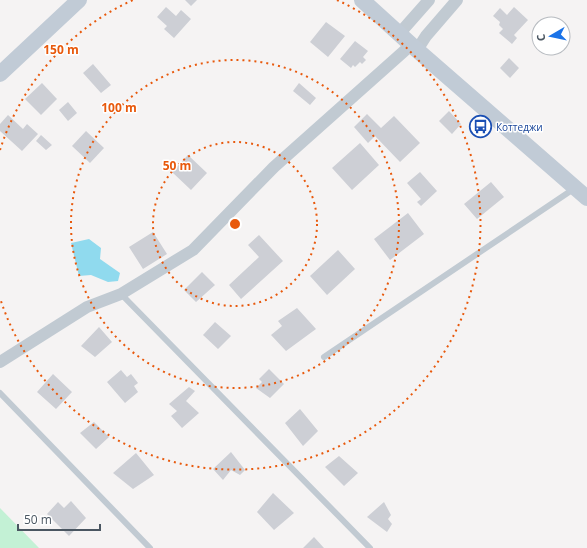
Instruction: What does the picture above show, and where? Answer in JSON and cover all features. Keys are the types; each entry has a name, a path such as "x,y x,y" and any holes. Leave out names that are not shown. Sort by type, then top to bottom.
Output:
{"main road":[{"path":"0,74 79,0"},
{"path":"362,0 409,43 581,192"}],"street":[{"path":"409,43 429,0"},
{"path":"0,362 87,307 121,294 193,250 274,167 409,43 426,36 457,0"}],"lane":[{"path":"324,357 581,192"},
{"path":"121,294 370,548"},
{"path":"0,393 150,548"}],"green space":[{"path":"0,508 39,548 0,548"}],"water":[{"path":"89,239 101,248 100,259 120,273 118,281 108,282 91,275 79,276 71,243"}],"building":[{"path":"185,0 197,0 191,6"},
{"path":"166,7 176,16 181,10 191,19 174,38 164,29 167,26 157,17"},
{"path":"514,7 528,20 514,35 517,38 512,44 499,33 503,29 499,25 500,22 493,16 500,8 507,15"},
{"path":"326,22 345,36 328,57 310,42"},
{"path":"355,41 368,51 363,57 366,60 362,64 360,62 355,67 353,65 351,68 340,59"},
{"path":"509,58 519,68 510,78 500,68"},
{"path":"93,64 111,85 101,93 83,73"},
{"path":"42,83 57,99 41,115 25,99"},
{"path":"299,83 316,98 310,105 293,91"},
{"path":"68,102 77,113 68,121 59,110"},
{"path":"449,111 461,124 452,134 439,121"},
{"path":"367,114 381,128 394,116 420,143 400,162 375,136 368,143 354,127"},
{"path":"8,115 23,129 27,124 38,134 22,151 0,131 0,124"},
{"path":"86,131 104,148 90,163 72,146"},
{"path":"41,135 52,145 46,150 36,141"},
{"path":"360,143 379,165 352,190 332,168"},
{"path":"188,155 207,173 191,190 172,172"},
{"path":"420,172 437,191 421,206 417,202 421,199 407,183"},
{"path":"491,182 504,197 477,219 464,204"},
{"path":"408,213 424,234 390,260 374,239"},
{"path":"153,232 167,254 143,269 129,247"},
{"path":"259,235 283,261 241,299 229,285 259,257 248,245"},
{"path":"338,250 355,269 327,295 310,276"},
{"path":"202,272 215,285 196,302 184,290"},
{"path":"297,308 316,329 286,351 271,335 282,326 278,321"},
{"path":"215,322 231,336 218,349 203,335"},
{"path":"99,327 112,342 95,357 81,346"},
{"path":"269,369 284,384 270,398 256,388 262,382 259,379"},
{"path":"121,370 127,377 131,374 138,383 134,386 138,392 125,403 107,382"},
{"path":"53,374 72,392 56,409 37,392"},
{"path":"189,387 195,391 186,401 199,413 182,428 171,416 177,411 169,404"},
{"path":"300,409 318,431 303,446 285,423"},
{"path":"94,422 109,437 96,449 80,433"},
{"path":"231,452 245,470 240,475 231,470 223,480 213,469"},
{"path":"136,453 154,475 133,489 113,473"},
{"path":"339,456 358,473 344,486 325,467"},
{"path":"273,493 294,513 274,530 257,512"},
{"path":"71,501 86,518 69,536 47,514 58,502 64,508"},
{"path":"384,502 391,515 388,519 392,524 387,532 367,517"},
{"path":"314,537 324,548 303,548"}],"place":[{"name":"Коттеджи","path":"481,127"}]}
